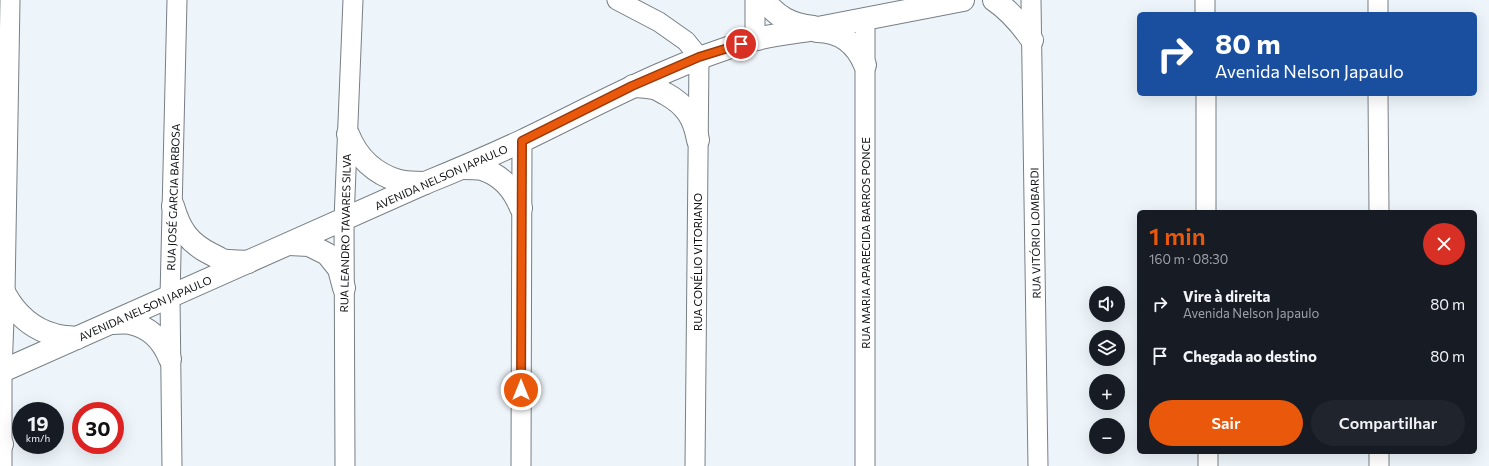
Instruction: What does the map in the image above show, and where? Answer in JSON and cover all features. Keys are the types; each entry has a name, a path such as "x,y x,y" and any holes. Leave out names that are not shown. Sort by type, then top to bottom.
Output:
{"main road":[{"path":"764,0 778,14 797,25 827,31 844,37 857,49 865,64"},
{"name":"AVENIDA NELSON JAPAULO","path":"1,371 425,183 463,168 522,141 632,86 699,57 755,40 865,19 925,4 962,0"},
{"path":"994,0 1012,14 1023,26 1032,40"},
{"path":"632,86 656,88 677,100 685,108 691,118 696,129 698,140"},
{"path":"348,134 352,145 359,155 378,172 400,181 425,183"},
{"path":"463,168 482,169 499,177 513,191 521,208"},
{"path":"173,206 176,219 182,230 190,240 200,248 222,260 248,262"},
{"path":"289,244 309,245 327,254 339,269 344,288"},
{"path":"5,294 17,313 34,327 54,335 77,338"},
{"path":"111,323 130,323 148,330 162,342 170,359"}],"street":[{"path":"2,466 1,371 5,294 10,0"},
{"name":"RUA JOSÉ GARCIA BARBOSA","path":"172,466 170,297 177,0"},
{"name":"RUA LEANDRO TAVARES SILVA","path":"345,466 344,220 353,0"},
{"path":"617,0 659,22 686,41 699,57"},
{"path":"755,0 755,40"},
{"name":"RUA VITÓRIO LOMBARDI","path":"1031,0 1038,466"},
{"path":"1205,0 1205,12"},
{"path":"1378,0 1378,12"},
{"name":"RUA MARIA APARECIDA BARROS PONCE","path":"865,19 865,466"},
{"name":"RUA CONÉLIO VITORIANO","path":"696,466 699,57"},
{"path":"1206,96 1206,210"},
{"path":"1378,96 1378,210"},
{"path":"521,466 522,141"},
{"path":"1208,454 1208,466"},
{"path":"1379,454 1379,466"}],"route":[{"path":"521,390 522,141 632,86 699,57 741,44"}]}
